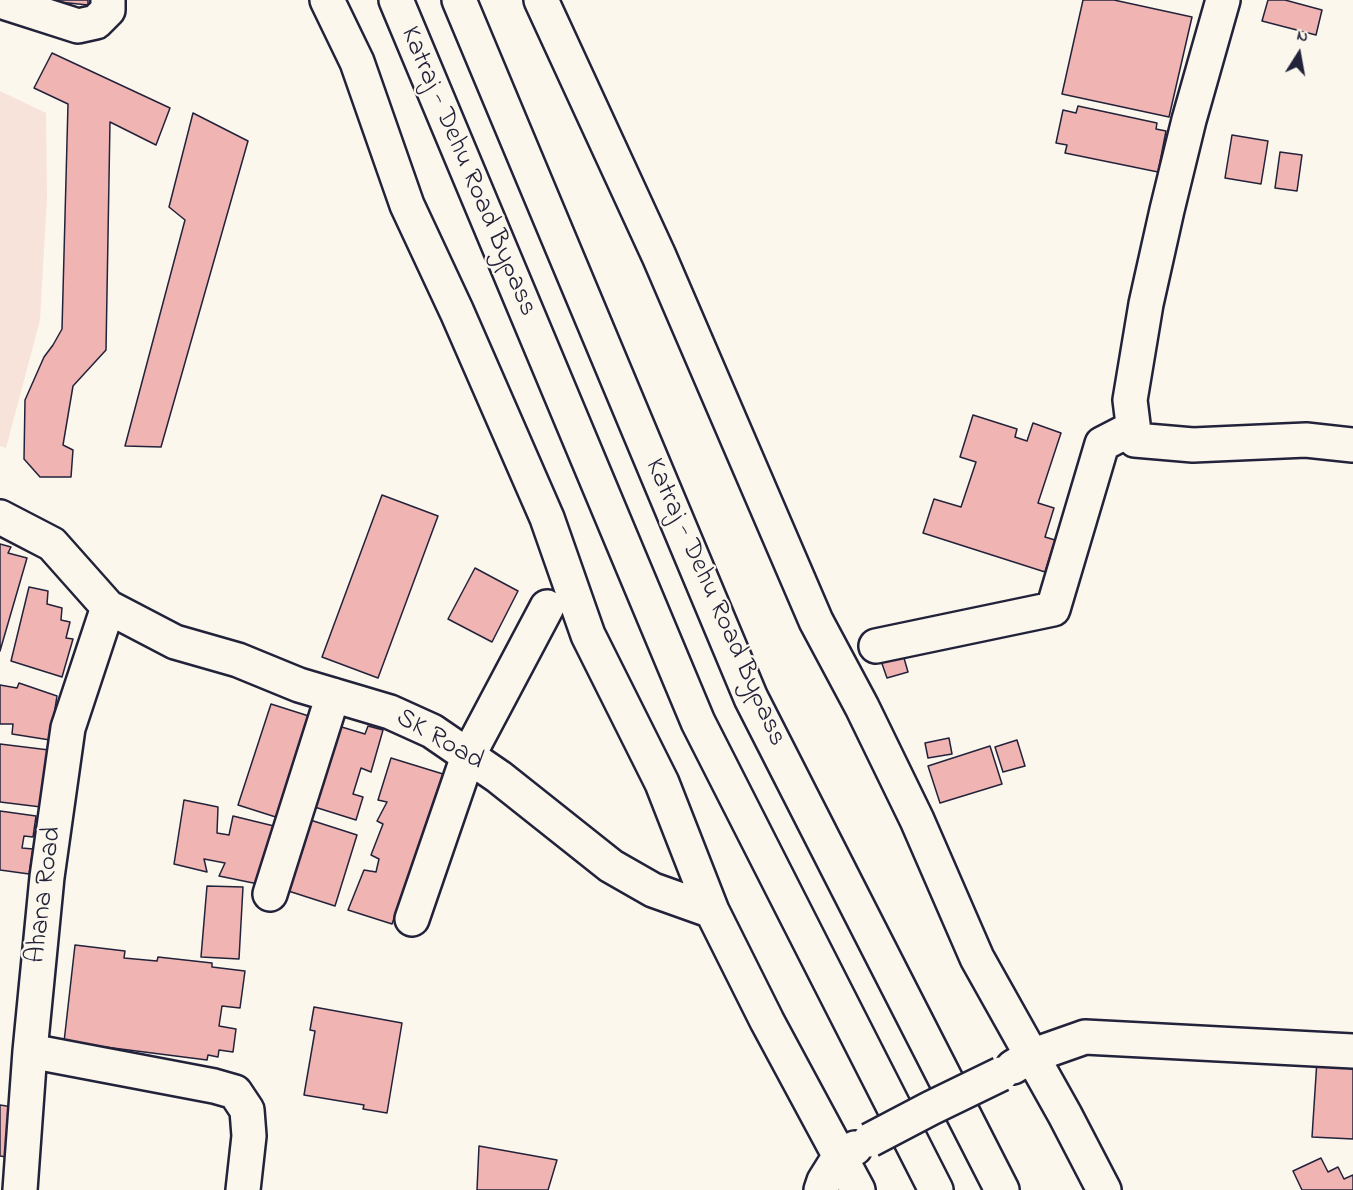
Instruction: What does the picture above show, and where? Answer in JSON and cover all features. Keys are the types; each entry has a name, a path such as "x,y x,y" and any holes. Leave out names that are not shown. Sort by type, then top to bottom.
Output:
{"main road":[{"path":"0,2 78,26 96,22 108,10 108,0"},
{"path":"327,0 357,62 407,205 457,312 547,518 588,635 662,783 712,911 767,1021 858,1190"},
{"name":"Katraj - Dehu Road Bypass","path":"396,0 698,722 936,1190"},
{"name":"Katraj - Dehu Road Bypass","path":"459,0 751,698 1002,1190"},
{"path":"541,0 664,267 816,621 862,707 917,820 977,958 1065,1115 1104,1190"},
{"path":"1223,0 1187,131 1146,304 1130,400 1135,440 1193,446 1306,440 1353,445"},
{"path":"876,646 1053,609 1102,444 1133,428"},
{"path":"0,517 52,544 108,607"},
{"name":"SK Road","path":"108,607 175,642 238,660 299,686 390,711 432,731 499,777 611,866 653,890 712,911"},
{"name":"Ahana Road","path":"20,1190 30,1051 47,877 68,728 108,607"},
{"path":"412,919 468,756 547,607"},
{"path":"270,894 333,695"},
{"path":"821,1190 839,1157 1001,1074 1031,1056 1085,1037 1353,1051"},
{"path":"30,1051 235,1092 247,1110 249,1136 243,1190"}],"shaded area":[{"path":"0,91 46,113 47,198 40,320 6,448 0,446"}],"building":[{"path":"39,0 88,0 88,5"},
{"path":"1083,0 1114,0 1192,17 1169,117 1062,94"},
{"path":"1268,0 1285,0 1322,10 1316,35 1262,21"},
{"path":"52,53 170,108 156,145 110,122 106,350 73,386 63,445 73,450 71,477 40,477 24,459 25,400 44,357 62,329 68,104 34,88"},
{"path":"1078,106 1157,123 1156,129 1166,131 1158,172 1065,153 1067,145 1056,143 1063,110 1076,113"},
{"path":"193,113 248,141 161,447 125,446 185,220 169,207"},
{"path":"1232,135 1268,141 1261,184 1225,178"},
{"path":"1280,152 1302,155 1297,191 1275,188"},
{"path":"973,415 1017,429 1015,437 1027,441 1033,423 1061,433 1038,503 1054,508 1045,537 1055,540 1045,572 923,533 934,499 961,507 976,462 960,457"},
{"path":"382,495 438,516 378,678 322,657"},
{"path":"0,544 11,547 8,553 27,558 0,651"},
{"path":"475,568 518,591 492,642 448,619"},
{"path":"29,587 48,591 47,604 62,608 61,620 70,622 66,638 73,639 62,677 11,661"},
{"path":"902,651 908,672 887,678 880,658"},
{"path":"19,683 57,696 50,740 12,734 13,724 0,724 0,685 17,688"},
{"path":"271,704 315,718 282,819 238,805"},
{"path":"335,725 365,734 368,726 383,730 371,772 361,768 353,794 363,797 356,820 305,804"},
{"path":"949,738 952,754 928,758 925,743"},
{"path":"1017,740 1025,766 1003,772 995,747"},
{"path":"0,744 49,750 41,807 0,802"},
{"path":"990,746 1002,784 940,803 928,766"},
{"path":"391,758 443,774 392,924 348,910 364,870 376,872 379,859 371,855 383,824 377,821 387,802 378,800"},
{"path":"184,800 218,807 217,833 229,835 233,816 278,827 263,885 219,876 225,863 204,859 207,872 174,864"},
{"path":"0,811 36,816 33,837 24,836 22,848 33,849 29,874 0,870"},
{"path":"301,817 357,835 335,906 279,888"},
{"path":"207,886 243,887 239,959 201,957"},
{"path":"75,945 125,951 124,958 157,961 158,957 212,963 212,967 245,971 240,1008 222,1006 219,1026 236,1029 233,1052 219,1050 218,1057 208,1055 207,1060 105,1047 104,1055 64,1042"},
{"path":"314,1007 402,1023 387,1113 363,1109 364,1105 304,1095 315,1031 310,1030"},
{"path":"1317,1060 1353,1063 1353,1139 1312,1137"},
{"path":"0,1105 19,1108 13,1158 0,1156"},
{"path":"479,1146 557,1160 548,1190 477,1190"},
{"path":"1321,1158 1328,1172 1338,1167 1344,1179 1353,1175 1353,1190 1302,1190 1293,1171"}]}
